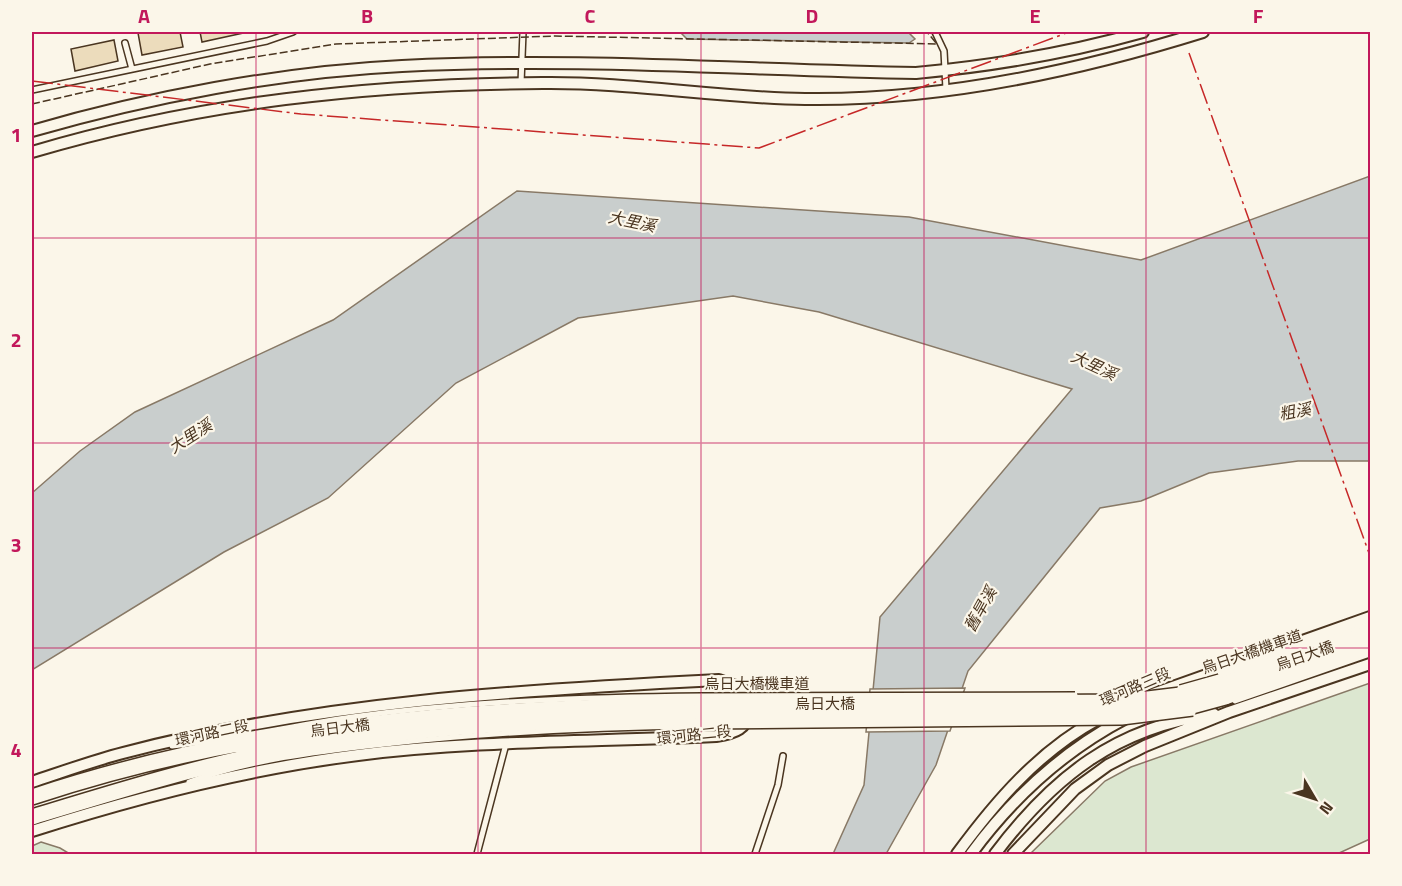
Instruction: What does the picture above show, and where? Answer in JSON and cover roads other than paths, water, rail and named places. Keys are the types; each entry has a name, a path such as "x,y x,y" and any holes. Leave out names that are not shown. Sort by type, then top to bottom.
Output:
{"street":[{"path":"32,131 117,110 260,82 402,66 522,63 880,72 945,70 975,67 1072,49 1143,32"},
{"path":"32,152 193,113 297,96 403,86 591,84 802,99 841,99 946,88 1076,67 1203,32"},
{"name":"環河路三段","path":"957,855 1008,790 1040,758 1078,730 1118,708 1160,691 1371,617"},
{"name":"環河路三段","path":"971,855 1017,798 1054,764 1086,740 1164,701 1371,625"},
{"name":"烏日大橋","path":"272,745 614,712 1154,700 1221,685 1371,633"},
{"name":"烏日大橋","path":"614,712 1123,714 1160,711 1225,697 1371,646"},
{"path":"1013,855 1075,789 1108,765 1145,746 1229,712 1371,664"},
{"name":"環河路二段","path":"32,782 135,750 268,722 352,708 445,698 719,680 742,688 752,709 748,721 740,730 716,736 506,744 360,755 277,767 150,795 32,831"},
{"path":"995,855 1032,810 1097,753 1136,732 1190,717 1229,712"},
{"name":"環河路二段","path":"32,797 143,763 272,745"},
{"name":"環河路二段","path":"32,817 216,764 272,745"}],"lane":[{"path":"32,90 267,41 293,32"},
{"path":"521,83 523,32"},
{"path":"935,32 944,51 946,88"},
{"path":"125,43 132,69"},
{"name":"烏日大橋機車道","path":"150,795 216,772 357,747 547,730 614,712 1154,693 1219,677 1371,625"},
{"name":"烏日大橋機車道","path":"135,750 211,742 354,717 448,707 614,712 1157,719 1228,704 1371,654"},
{"path":"477,855 506,744"},
{"path":"755,855 778,785 783,756"}],"water":[{"path":"680,32 908,32 915,39 909,43 687,39"},
{"path":"1370,176 1370,461 1298,461 1209,473 1141,501 1100,508 968,671 936,765 886,854 833,854 864,785 880,617 1072,389 819,312 733,296 578,318 456,383 328,498 224,552 32,670 32,493 80,451 135,412 333,320 517,191 909,217 1141,260"}],"water label":[{"name":"大里溪","path":"632,221"},
{"name":"大里溪","path":"1094,365"},
{"name":"粗溪","path":"1295,411"},
{"name":"大里溪","path":"190,436"},
{"name":"舊旱溪","path":"980,609"}]}
